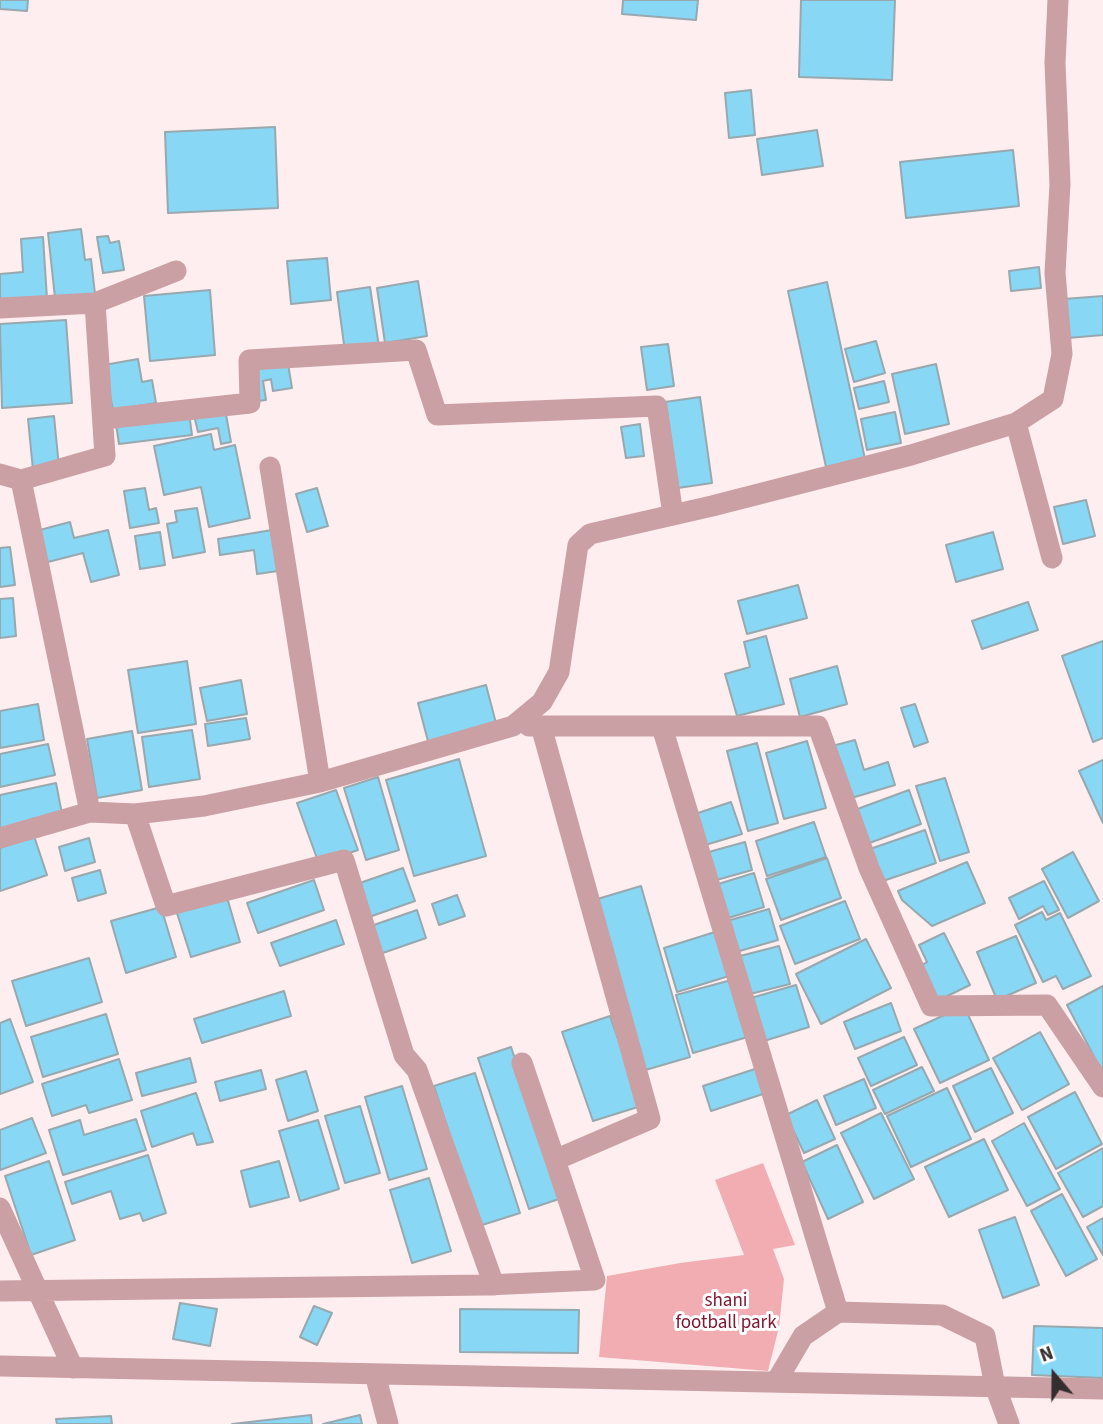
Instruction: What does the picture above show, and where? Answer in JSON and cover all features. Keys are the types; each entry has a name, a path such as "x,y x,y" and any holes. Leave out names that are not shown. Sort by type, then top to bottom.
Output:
{"street":[{"path":"513,726 542,702 559,671 578,545 590,534 911,454 1016,423 1053,399 1062,354 1055,273 1060,184 1055,63 1058,0"},
{"path":"0,308 95,303 176,271"},
{"path":"0,474 21,480 105,456 95,303"},
{"path":"104,419 250,403 249,360 416,350 437,415 657,406 673,515"},
{"path":"1016,423 1052,558"},
{"path":"270,467 320,782"},
{"path":"21,480 90,812"},
{"path":"0,838 90,812 135,814 204,806 320,782 513,726 818,726 869,868 931,1006 1047,1005 1103,1087"},
{"path":"541,726 650,1119 555,1160"},
{"path":"662,727 838,1311"},
{"path":"135,814 166,906 344,860 404,1055 417,1070 494,1285"},
{"path":"0,1291 494,1285 595,1280 522,1063"},
{"path":"0,1208 73,1368"},
{"path":"776,1382 803,1336 838,1311 942,1315 985,1336 995,1386 1009,1424"},
{"path":"0,1366 1103,1389"},
{"path":"375,1374 388,1424"}],"green space":[{"name":"shani football park","path":"763,1163 795,1245 773,1249 784,1279 779,1327 768,1371 599,1357 607,1276 744,1255 715,1180"}],"building":[{"path":"0,0 28,0 27,11 0,9"},
{"path":"623,0 698,0 696,20 622,14"},
{"path":"801,0 895,0 892,80 799,77"},
{"path":"751,90 755,135 729,138 725,93"},
{"path":"275,127 278,208 168,213 165,132"},
{"path":"817,130 823,166 762,175 757,139"},
{"path":"1013,150 1019,206 906,218 900,162"},
{"path":"81,229 85,260 91,259 95,294 55,298 48,233"},
{"path":"108,236 110,243 119,241 124,270 103,273 97,237"},
{"path":"43,237 47,299 0,302 0,274 23,272 21,239"},
{"path":"327,258 331,300 291,304 287,261"},
{"path":"1039,267 1041,288 1011,291 1009,271"},
{"path":"418,281 427,336 385,343 377,288"},
{"path":"827,282 865,459 826,467 788,291"},
{"path":"370,287 379,347 345,352 337,292"},
{"path":"210,290 215,355 150,361 144,296"},
{"path":"1103,296 1103,335 1068,338 1064,299"},
{"path":"66,320 72,403 2,408 0,324"},
{"path":"876,341 885,373 854,382 845,349"},
{"path":"668,344 674,386 647,390 641,347"},
{"path":"138,359 142,382 152,380 156,403 113,410 104,365"},
{"path":"288,364 292,388 273,391 271,379 263,381 266,400 258,401 252,370"},
{"path":"936,364 949,424 905,434 892,374"},
{"path":"884,381 889,402 859,409 854,388"},
{"path":"700,397 712,483 678,488 665,402"},
{"path":"225,409 231,442 221,444 218,428 198,432 194,415"},
{"path":"895,412 901,443 867,450 861,419"},
{"path":"189,413 192,435 119,444 116,424"},
{"path":"54,416 59,467 33,470 28,419"},
{"path":"640,424 644,456 626,458 621,427"},
{"path":"211,434 214,450 235,445 250,518 209,527 201,487 164,495 154,446"},
{"path":"145,488 149,510 156,508 159,523 130,528 124,491"},
{"path":"317,488 328,526 307,532 296,494"},
{"path":"1086,500 1095,536 1063,544 1054,507"},
{"path":"197,508 205,552 173,558 167,524 177,522 175,511"},
{"path":"70,522 74,538 108,530 119,575 91,582 83,553 44,563 36,531"},
{"path":"272,530 278,571 257,574 254,550 220,555 218,539"},
{"path":"160,532 165,565 140,569 135,536"},
{"path":"993,532 1003,569 956,582 946,545"},
{"path":"10,547 15,585 0,587 0,548"},
{"path":"798,585 807,618 747,634 738,601"},
{"path":"13,598 16,636 0,638 0,599"},
{"path":"1028,602 1038,630 982,649 972,621"},
{"path":"766,636 784,704 737,716 725,674 750,667 744,642"},
{"path":"1103,641 1103,738 1093,742 1062,656"},
{"path":"187,661 196,724 138,733 128,670"},
{"path":"837,666 847,704 800,717 790,679"},
{"path":"241,680 247,714 207,721 200,688"},
{"path":"486,685 497,727 429,745 418,703"},
{"path":"38,704 44,740 0,748 0,711"},
{"path":"915,704 928,742 914,747 901,708"},
{"path":"246,718 250,739 208,746 205,724"},
{"path":"192,730 200,779 149,787 142,737"},
{"path":"132,731 142,790 97,798 87,739"},
{"path":"855,740 864,770 888,762 895,785 848,799 832,746"},
{"path":"807,741 826,808 784,819 766,753"},
{"path":"757,743 778,823 748,831 727,751"},
{"path":"48,744 55,775 0,787 0,754"},
{"path":"459,759 486,856 414,876 386,780"},
{"path":"1103,760 1103,823 1079,771"},
{"path":"378,777 399,850 366,860 344,788"},
{"path":"945,778 969,852 940,861 916,786"},
{"path":"56,783 63,819 0,833 0,795"},
{"path":"336,790 358,850 319,864 297,803"},
{"path":"909,790 921,824 864,845 852,811"},
{"path":"731,802 742,834 702,846 692,815"},
{"path":"814,822 826,857 767,876 756,841"},
{"path":"925,830 936,863 880,882 870,849"},
{"path":"34,836 47,875 0,891 0,848"},
{"path":"89,838 95,862 65,871 59,847"},
{"path":"745,842 752,870 713,881 705,853"},
{"path":"1073,852 1099,901 1068,918 1042,869"},
{"path":"827,858 841,898 781,920 766,879"},
{"path":"967,862 985,903 932,926 902,900 898,891"},
{"path":"403,868 415,901 369,917 357,884"},
{"path":"100,870 106,893 78,901 72,878"},
{"path":"754,873 764,907 725,919 715,885"},
{"path":"314,880 324,910 258,933 247,903"},
{"path":"1044,881 1059,910 1048,915 1043,906 1019,919 1009,898"},
{"path":"641,886 690,1057 642,1071 594,900"},
{"path":"226,894 240,942 191,957 176,910"},
{"path":"457,895 465,916 439,925 432,904"},
{"path":"845,901 860,939 795,964 780,926"},
{"path":"161,907 176,957 126,973 111,921"},
{"path":"769,909 778,940 736,952 727,921"},
{"path":"417,910 426,938 377,955 368,927"},
{"path":"1042,912 1046,920 1060,913 1091,976 1063,989 1056,976 1043,982 1015,925"},
{"path":"336,920 344,944 280,966 271,943"},
{"path":"715,932 729,976 677,992 664,948"},
{"path":"944,933 970,985 935,1002 922,965 927,962 919,945"},
{"path":"1016,936 1036,983 997,1000 977,952"},
{"path":"866,939 891,988 821,1024 796,974"},
{"path":"779,946 790,984 750,994 740,956"},
{"path":"89,958 102,1002 26,1026 12,981"},
{"path":"735,979 751,1036 693,1053 676,995"},
{"path":"796,985 809,1027 764,1041 751,998"},
{"path":"1103,986 1103,1069 1101,1070 1067,1005"},
{"path":"284,991 291,1016 202,1043 194,1019"},
{"path":"891,1003 901,1031 855,1049 844,1022"},
{"path":"964,1006 989,1060 940,1083 914,1029"},
{"path":"106,1014 118,1054 43,1077 31,1037"},
{"path":"610,1016 641,1106 593,1121 562,1032"},
{"path":"10,1019 33,1082 0,1094 0,1023"},
{"path":"1040,1032 1069,1084 1022,1110 993,1058"},
{"path":"904,1037 917,1065 871,1086 858,1058"},
{"path":"511,1047 562,1198 529,1209 478,1058"},
{"path":"190,1058 196,1082 142,1096 136,1073"},
{"path":"119,1059 132,1100 89,1113 86,1105 52,1116 42,1084"},
{"path":"922,1067 934,1091 885,1114 873,1090"},
{"path":"758,1068 766,1093 711,1111 703,1086"},
{"path":"991,1068 1013,1113 975,1132 953,1086"},
{"path":"261,1070 266,1089 220,1101 215,1082"},
{"path":"306,1071 318,1111 288,1121 276,1080"},
{"path":"475,1073 520,1213 479,1226 434,1086"},
{"path":"864,1079 876,1108 836,1125 824,1096"},
{"path":"402,1086 427,1169 389,1180 365,1097"},
{"path":"947,1088 971,1139 911,1167 887,1116"},
{"path":"1075,1092 1102,1144 1056,1169 1028,1117"},
{"path":"196,1093 213,1142 197,1145 193,1133 152,1147 141,1111"},
{"path":"817,1100 835,1139 804,1153 786,1115"},
{"path":"360,1106 380,1173 345,1183 325,1116"},
{"path":"881,1113 914,1179 874,1199 841,1133"},
{"path":"32,1118 46,1153 0,1170 0,1130"},
{"path":"136,1119 146,1150 63,1175 49,1130 80,1120 84,1135"},
{"path":"318,1120 339,1189 300,1201 279,1131"},
{"path":"1024,1123 1060,1189 1027,1206 992,1141"},
{"path":"984,1139 1008,1190 949,1217 925,1167"},
{"path":"837,1145 863,1202 828,1219 802,1162"},
{"path":"1103,1148 1103,1206 1083,1217 1058,1173"},
{"path":"148,1155 166,1213 143,1221 140,1213 120,1219 111,1191 72,1204 65,1182"},
{"path":"49,1161 75,1240 31,1255 5,1176"},
{"path":"279,1161 289,1197 250,1207 241,1171"},
{"path":"429,1178 451,1251 412,1263 390,1190"},
{"path":"1062,1194 1097,1259 1066,1276 1031,1211"},
{"path":"1015,1217 1039,1285 1003,1298 979,1230"},
{"path":"1103,1218 1103,1255 1087,1227"},
{"path":"180,1303 217,1309 210,1346 173,1339"},
{"path":"314,1306 332,1313 317,1345 300,1337"},
{"path":"460,1309 579,1310 578,1353 460,1352"},
{"path":"1034,1326 1103,1328 1103,1378 1032,1375"},
{"path":"311,1415 312,1424 232,1424"},
{"path":"360,1415 362,1424 323,1424"},
{"path":"111,1416 112,1424 57,1424 56,1419"}]}
